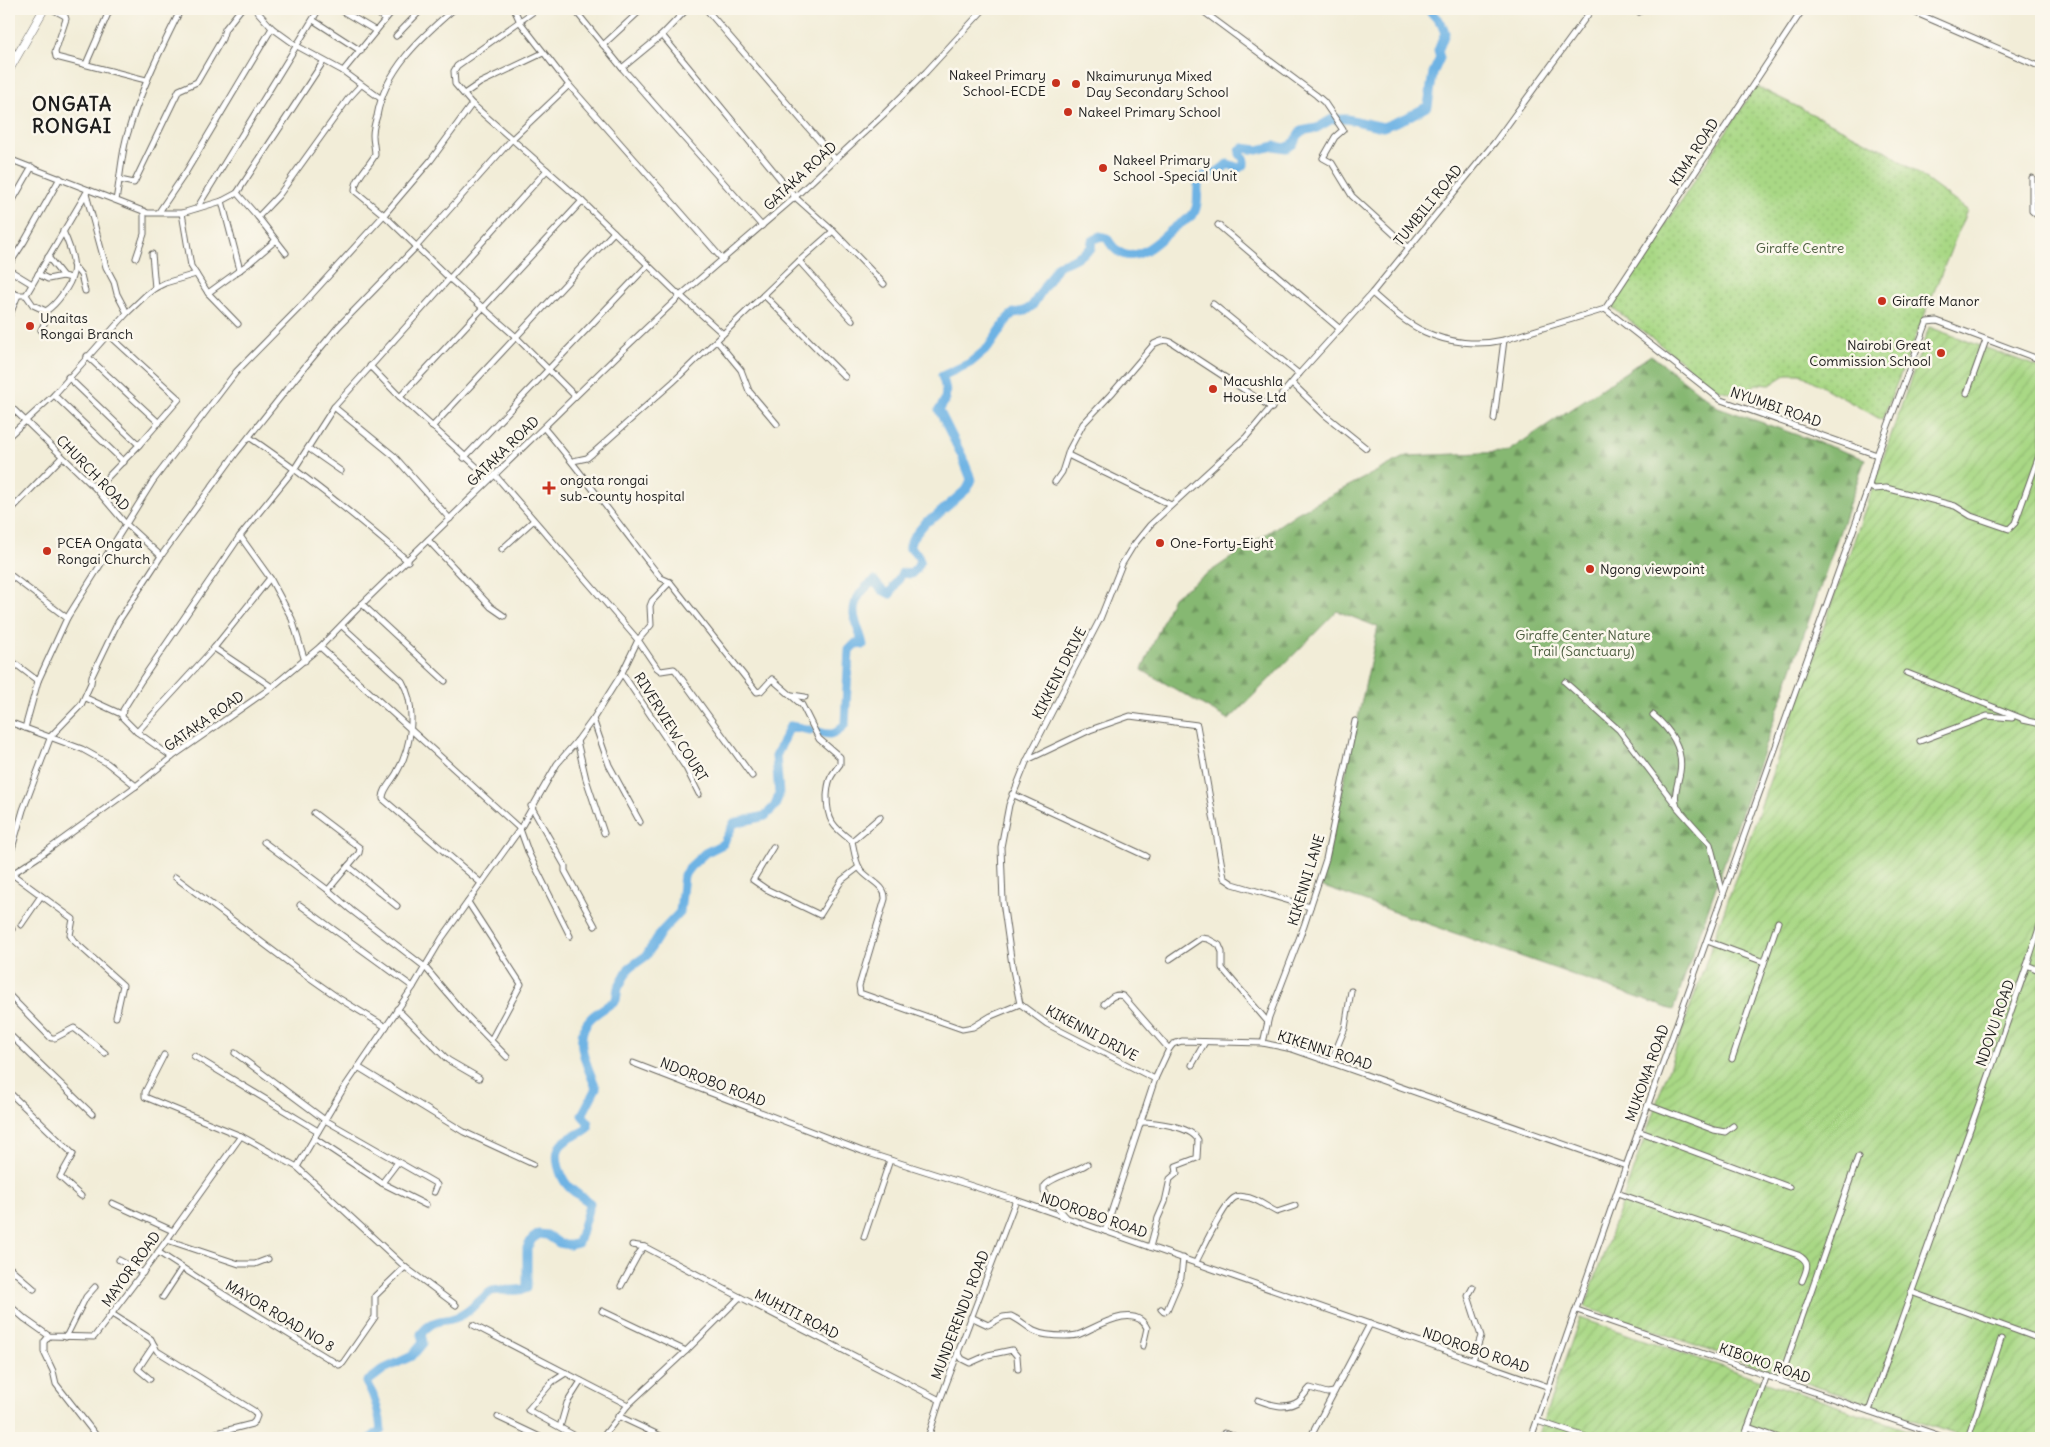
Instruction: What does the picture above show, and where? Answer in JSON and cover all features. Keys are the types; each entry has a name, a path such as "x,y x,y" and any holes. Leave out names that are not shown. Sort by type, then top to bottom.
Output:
{"highway":[{"path":"9,70 42,10"}],"street":[{"path":"52,9 66,16 54,55 146,80"},
{"path":"86,64 110,9"},
{"path":"116,200 125,142 146,80 181,9"},
{"path":"120,180 134,183 179,90 197,82 222,40 225,29 241,9"},
{"path":"255,9 272,28 297,46 323,62 343,71 360,86 380,98"},
{"path":"197,208 319,9"},
{"path":"339,9 376,31"},
{"path":"374,9 384,19"},
{"path":"343,71 394,9"},
{"path":"396,36 422,9"},
{"path":"454,9 427,32 406,56 380,98 373,135 375,154 360,176 354,189 356,195 384,215 449,278 515,336 575,396"},
{"path":"514,9 520,22 569,85 723,260"},
{"path":"537,9 457,66 453,78 455,84 472,104 513,138 723,334"},
{"path":"574,9 622,68 762,226"},
{"path":"603,45 642,9"},
{"path":"622,68 662,35 687,9"},
{"path":"706,9 835,159"},
{"name":"GATAKA ROAD","path":"10,875 136,786 172,757 272,687 305,661 575,396 681,296 795,197 926,72 984,9"},
{"path":"1200,9 1324,102 1339,124 1342,132 1335,137 1323,158 1332,163 1352,196 1408,247"},
{"name":"TUMBILI ROAD","path":"1272,408 1299,374 1372,293 1495,142 1592,9"},
{"name":"KIMA ROAD","path":"1605,309 1803,9"},
{"path":"1907,9 2041,67"},
{"path":"313,20 361,50"},
{"path":"159,212 186,172 272,28"},
{"path":"662,35 795,197 833,231 884,284"},
{"path":"9,46 16,56"},
{"path":"464,94 480,83 543,53"},
{"path":"9,159 60,178 87,192 116,200 144,211 182,213 222,201 237,193 323,62"},
{"path":"9,859 24,810 51,736 86,698 92,676 118,622 161,556 249,437 338,327 416,246 513,138 569,85"},
{"path":"258,217 279,195 348,99 360,86"},
{"path":"25,728 38,681 67,618 153,481 236,372 384,215 430,160 472,104"},
{"path":"9,207 32,167"},
{"path":"121,714 240,536 295,468 334,407 547,170"},
{"path":"9,265 60,178"},
{"path":"2032,178 2032,211 2041,219"},
{"path":"26,295 87,192"},
{"path":"87,192 106,267 127,313"},
{"path":"237,193 286,253"},
{"path":"222,201 240,270"},
{"path":"400,397 582,202"},
{"path":"136,258 144,234 144,211"},
{"path":"182,213 191,266 208,293 238,324"},
{"path":"1218,225 1340,329"},
{"path":"46,312 55,306 71,278 73,265 68,241 63,231"},
{"path":"572,461 587,458 593,453 673,382 799,261 833,231"},
{"path":"432,427 614,232"},
{"path":"208,293 275,241"},
{"path":"152,254 155,288"},
{"path":"48,258 63,276"},
{"path":"799,261 852,320"},
{"path":"73,265 82,275 85,291"},
{"path":"464,458 648,265"},
{"path":"9,270 32,284"},
{"path":"38,274 48,279 63,276 71,278"},
{"path":"9,436 54,394 127,313 155,288 196,274"},
{"path":"9,290 18,295 26,295"},
{"path":"1372,293 1405,320 1425,332 1471,343 1488,344 1504,340 1605,309"},
{"path":"9,317 18,295"},
{"path":"26,295 33,305 46,312"},
{"path":"764,295 845,377"},
{"path":"1213,304 1299,374"},
{"name":"NYUMBI ROAD","path":"1605,309 1721,400 1877,455"},
{"path":"41,330 47,318 46,312"},
{"name":"MUKOMA ROAD","path":"1531,1438 1638,1131 1869,486 1877,455 1925,324 1937,321 1986,340"},
{"path":"96,489 124,462 178,402 178,396 108,334"},
{"path":"1494,419 1504,340"},
{"path":"1967,393 1986,340 2041,360"},
{"path":"717,341 741,370 749,391 777,424"},
{"path":"1056,482 1082,424 1113,392 1154,344 1161,341 1171,342 1272,408"},
{"path":"87,356 159,423"},
{"path":"370,366 464,458 492,477 533,520 638,640 656,668 661,671 674,669 676,671 752,776"},
{"path":"68,377 139,445"},
{"path":"1292,383 1325,415 1366,448"},
{"path":"54,394 124,462"},
{"name":"CHURCH ROAD","path":"9,406 96,489 125,523 161,556"},
{"path":"334,407 394,456 450,518"},
{"name":"KIKKENI DRIVE","path":"1020,1004 1012,965 1004,902 1001,847 1012,794 1027,760 1100,619 1122,564 1133,546 1171,505 1226,457 1272,408"},
{"path":"544,428 572,461 621,528 661,578 670,582 757,692 761,691 771,678 776,681 805,709 819,739 840,757 840,764 828,781 827,812 832,824 852,841 858,867 867,878 886,893 886,899 859,986 860,993 962,1029 973,1027 992,1016 1020,1004"},
{"path":"249,437 295,468 351,512 408,562"},
{"path":"308,448 341,471"},
{"path":"1869,486 1874,489 1886,488 1955,506 1971,516 2009,529 2012,528 2041,450"},
{"path":"1068,455 1171,505"},
{"path":"9,512 62,457"},
{"path":"502,549 533,520"},
{"path":"240,536 270,578 292,619 305,661"},
{"path":"428,540 491,607 504,616"},
{"path":"9,574 67,618"},
{"path":"137,732 214,648 270,578"},
{"path":"297,1167 358,1068 413,987 442,938 520,829 531,806 557,764 593,719 622,672 638,640 651,625 650,606 652,602 670,582"},
{"path":"362,604 445,681"},
{"path":"342,626 402,681 407,689 410,704 411,731 402,762 384,792 383,799 482,883"},
{"path":"320,647 520,829 529,854 570,936"},
{"path":"214,648 272,687"},
{"path":"9,659 38,681"},
{"name":"RIVERVIEW COURT","path":"622,672 686,768 700,794"},
{"path":"1907,673 2026,720"},
{"path":"1565,682 1619,730 1677,807 1710,844 1723,895"},
{"path":"791,695 805,697"},
{"path":"86,698 121,714 137,732 172,757"},
{"path":"1653,714 1668,730 1680,753 1681,762 1675,792 1677,807"},
{"path":"1027,760 1090,730 1130,716 1197,724 1199,726 1224,878 1233,884 1310,907"},
{"path":"1920,741 1987,716 2009,717 2041,724"},
{"path":"593,719 609,766 640,822"},
{"name":"KIKENNI LANE","path":"1263,1043 1267,1020 1326,859 1356,721"},
{"path":"9,722 82,748 107,763 136,786"},
{"path":"577,741 586,779 604,833"},
{"path":"1012,794 1146,856"},
{"path":"531,806 565,866 565,871 594,926"},
{"path":"314,813 360,848 359,853 328,890"},
{"path":"852,841 880,817"},
{"path":"264,842 425,967 463,1012 507,1057"},
{"path":"773,847 753,880 766,889 820,915 842,880 858,867"},
{"path":"348,866 397,906"},
{"path":"10,875 73,919 70,935 74,941 124,985 116,1017"},
{"path":"174,878 300,971 386,1027"},
{"path":"21,925 41,896"},
{"path":"468,902 521,984 490,1040"},
{"path":"300,905 413,987"},
{"path":"1732,1058 1778,922"},
{"path":"2026,966 2041,922"},
{"path":"9,924 12,929"},
{"path":"1170,959 1196,940 1202,938 1215,943 1222,952 1222,968 1267,1020"},
{"path":"1707,941 1764,962"},
{"name":"NDOVU ROAD","path":"1869,1411 1979,1104 2026,966 2041,971"},
{"path":"1331,1062 1345,1028 1351,991"},
{"path":"1104,1004 1117,994 1123,996 1169,1050 1155,1079 1105,1231"},
{"path":"9,995 51,1038 55,1038 74,1028 105,1053"},
{"name":"KIKENNI DRIVE","path":"1020,1004 1047,1024 1155,1079"},
{"path":"397,1009 448,1060 479,1078"},
{"path":"9,1034 92,1114"},
{"name":"KIKENNI ROAD","path":"1169,1050 1177,1042 1263,1043 1292,1049 1626,1166"},
{"path":"1192,1065 1205,1042"},
{"path":"234,1053 325,1120 435,1183 437,1185 434,1192"},
{"path":"164,1055 145,1092 145,1097 241,1136 297,1167 405,1267 456,1305"},
{"path":"194,1056 318,1131"},
{"name":"NDOROBO ROAD","path":"633,1063 862,1151 1016,1200 1549,1387"},
{"path":"358,1068 464,1132 533,1164"},
{"path":"9,1092 72,1153 73,1156 60,1177 81,1196"},
{"path":"1648,1105 1714,1130 1725,1132 1733,1126"},
{"path":"1140,1122 1163,1123 1193,1133 1198,1140 1197,1158 1175,1167 1177,1173 1170,1179 1165,1202 1158,1218 1150,1247"},
{"path":"1638,1131 1789,1187"},
{"name":"MAYOR ROAD","path":"49,1336 94,1337 143,1273 241,1136"},
{"path":"314,1138 382,1183 426,1205"},
{"path":"1780,1380 1858,1157"},
{"path":"864,1237 890,1160"},
{"path":"382,1183 398,1162"},
{"path":"1067,1219 1044,1192 1044,1187 1048,1182 1078,1170 1087,1164"},
{"path":"1617,1193 1798,1255 1808,1265 1802,1281"},
{"path":"1196,1262 1225,1207 1232,1199 1238,1196 1247,1197 1257,1200 1277,1212 1295,1206"},
{"name":"MUNDERENDU ROAD","path":"928,1438 940,1400 1016,1200"},
{"path":"112,1203 174,1230"},
{"path":"167,1240 239,1264 255,1264 268,1259"},
{"path":"632,1245 645,1247 740,1297"},
{"path":"621,1286 638,1253 645,1247"},
{"name":"MAYOR ROAD NO 8","path":"158,1252 339,1365 343,1363 375,1317 375,1296 405,1267"},
{"path":"1161,1309 1163,1312 1167,1310 1181,1277 1183,1258"},
{"path":"119,1260 143,1273"},
{"path":"9,1267 34,1288"},
{"path":"163,1297 182,1268"},
{"path":"66,1337 86,1296 95,1287"},
{"path":"1473,1287 1468,1296 1480,1336 1473,1360"},
{"path":"1911,1292 2037,1338 2041,1337"},
{"name":"MUHITI ROAD","path":"602,1438 628,1405 686,1352 740,1297 940,1400"},
{"path":"9,1305 49,1336 44,1342 44,1352 53,1371 56,1384 98,1438"},
{"name":"KIBOKO ROAD","path":"1577,1310 1946,1438"},
{"path":"602,1311 686,1352"},
{"path":"112,1314 151,1339 157,1351 254,1412 256,1416 255,1422 252,1424 197,1438"},
{"path":"971,1317 988,1325 1003,1317 1011,1316 1037,1332 1064,1336 1079,1335 1100,1324 1121,1317 1133,1317 1142,1320 1146,1328 1143,1346"},
{"path":"473,1324 628,1405"},
{"path":"1310,1438 1370,1324"},
{"path":"1968,1438 2001,1339"},
{"path":"150,1379 138,1369 154,1344"},
{"path":"958,1352 962,1359 970,1363 988,1355 1012,1350 1016,1353 1018,1369"},
{"path":"566,1373 552,1382 528,1410 579,1438"},
{"path":"1744,1438 1766,1375"},
{"path":"560,1427 567,1403 581,1381"},
{"path":"1258,1400 1280,1406 1288,1406 1297,1402 1310,1388 1326,1393 1334,1392"},
{"path":"618,1416 665,1438"},
{"path":"498,1417 542,1438"},
{"path":"1538,1421 1589,1438"},
{"path":"1748,1427 1779,1438"},
{"path":"1224,1433 1241,1438"}],"green space":[{"name":"Giraffe Centre","path":"1756,86 1890,153 1967,210 1882,420 1800,374 1787,374 1770,385 1756,384 1741,396 1717,389 1612,307"},
{"path":"1929,327 2041,368 2041,1438 1966,1438 1585,1307"},
{"name":"Giraffe Center Nature Trail (Sanctuary)","path":"1651,355 1718,407 1865,459 1673,1010 1321,886 1378,627 1337,611 1229,720 1142,670 1173,597 1297,513 1406,456 1507,452"},
{"path":"1580,1318 1931,1438 1537,1438"}],"waterway":[{"path":"819,732 834,734 845,724 849,650 856,643 863,645 854,614 855,604 859,595 874,581 882,590 890,594 902,573 911,574 917,568 920,561 917,554 909,547 912,539 926,522 935,517 968,488 971,479 962,456 939,410 946,394 942,376 970,363 988,348 1009,317 1032,306 1058,265 1071,260 1091,248 1092,241 1100,236 1107,238 1115,249 1123,254 1131,255 1140,253 1157,243 1194,212 1197,204 1200,177 1217,172 1228,164 1239,168 1244,165 1244,159 1240,154 1240,150 1243,148 1258,150 1274,146 1286,148 1293,144 1301,131 1317,128 1332,119 1347,119 1383,127 1406,118 1428,106 1433,73 1440,58 1438,51 1445,33 1441,23 1428,9"},
{"path":"371,1438 381,1430 376,1405 367,1382 384,1369 412,1356 423,1343 421,1334 432,1324 458,1317 492,1291 527,1288 527,1248 532,1239 539,1234 547,1235 559,1243 570,1245 578,1243 590,1203 568,1186 562,1177 557,1159 559,1148 562,1144 588,1128 588,1122 582,1115 596,1088 583,1052 582,1034 585,1026 594,1015 616,1000 618,988 629,968 646,956 661,932 680,912 684,875 690,867 705,853 723,844 734,823 765,816 775,806 779,794 776,756 790,726 810,730"}],"place":[{"name":"Nakeel Primary School-ECDE","path":"1056,83"},
{"name":"Nkaimurunya Mixed Day Secondary School","path":"1076,84"},
{"name":"Nakeel Primary School","path":"1068,112"},
{"name":"Nakeel Primary School -Special Unit","path":"1103,168"},
{"name":"Giraffe Manor","path":"1882,301"},
{"name":"Unaitas Rongai Branch","path":"30,326"},
{"name":"Nairobi Great Commission School","path":"1941,353"},
{"name":"Macushla House Ltd","path":"1213,389"},
{"name":"ongata rongai sub-county hospital","path":"549,488"},
{"name":"One-Forty-Eight","path":"1160,543"},
{"name":"PCEA Ongata Rongai Church","path":"47,551"},
{"name":"Ngong viewpoint","path":"1590,569"}],"district":[{"name":"ONGATA RONGAI","path":"72,115"}]}
